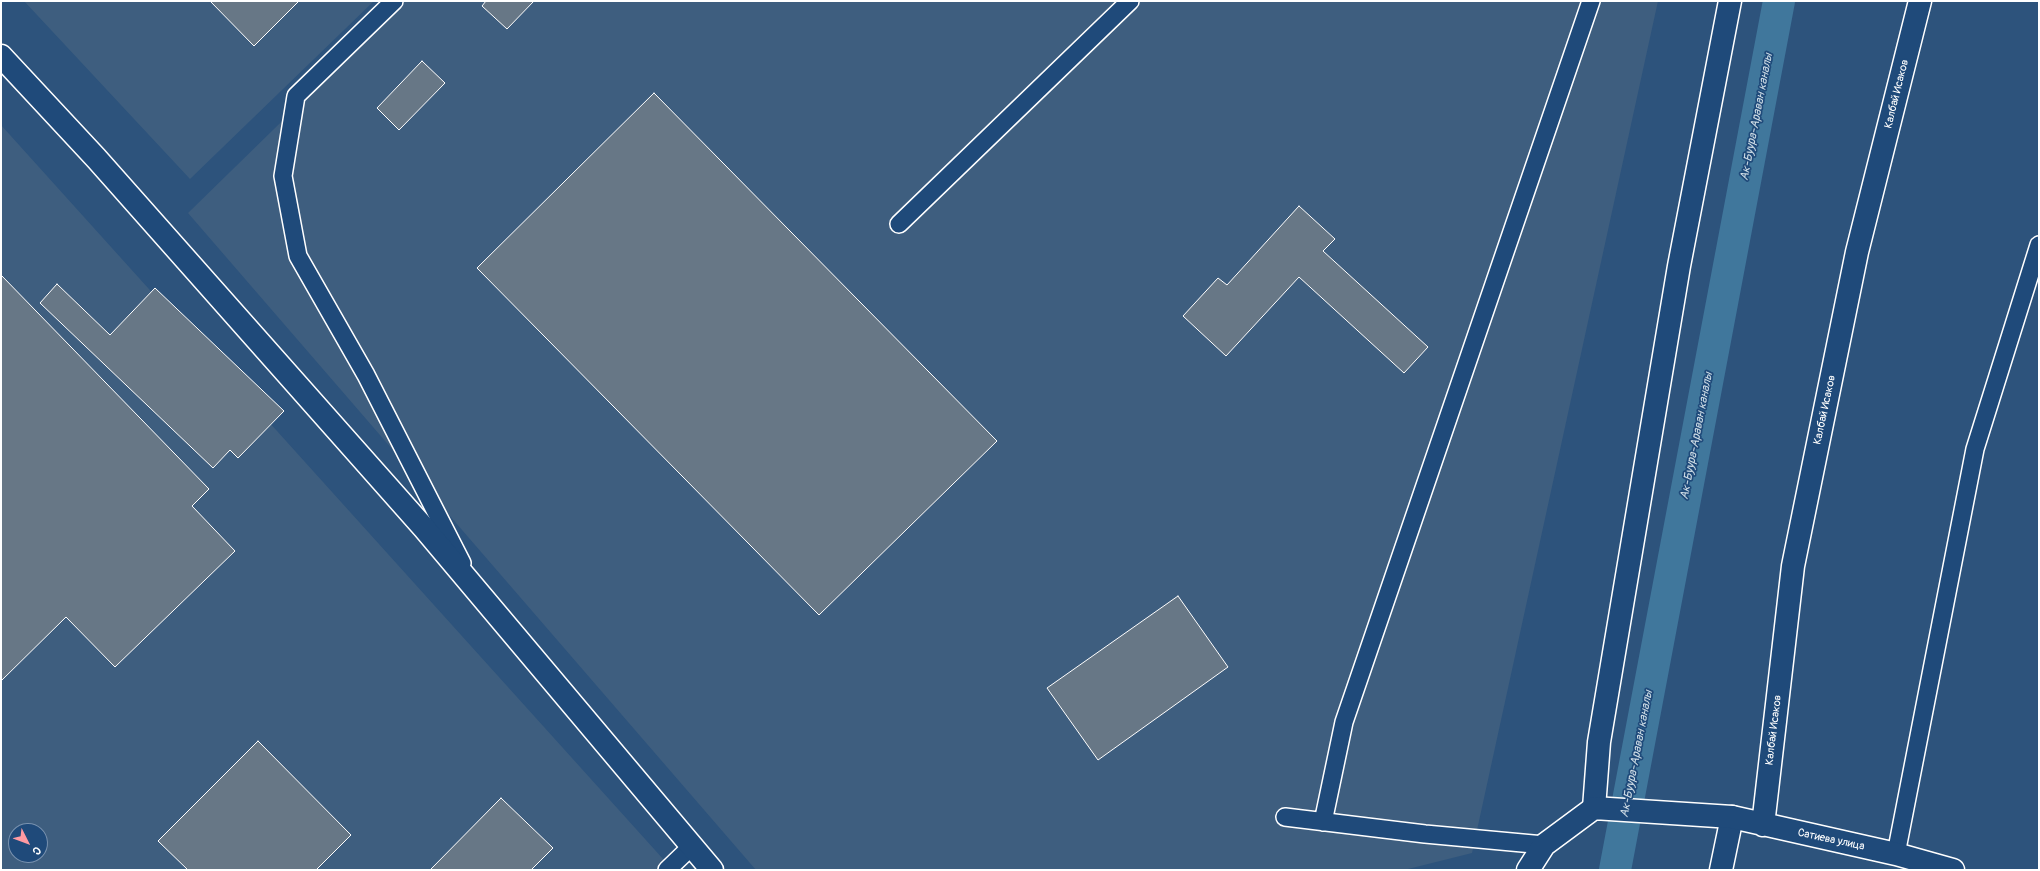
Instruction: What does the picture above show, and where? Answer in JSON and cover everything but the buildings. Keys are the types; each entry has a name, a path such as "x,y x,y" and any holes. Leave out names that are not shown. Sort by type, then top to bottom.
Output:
{"street":[{"path":"1528,870 1544,845 1594,808 1599,742 1676,282 1730,1"},
{"name":"Калбай Исаков","path":"1763,825 1793,566 1857,252 1920,1"},
{"path":"1,56 106,170 424,528 712,870"},
{"name":"Сатиева улица","path":"1594,808 1732,817 1896,854 1953,870"},
{"path":"1721,870 1732,817"}],"lane":[{"path":"394,1 296,96 283,176 298,256 366,375 474,587"},
{"path":"899,224 1130,1"},
{"path":"1324,822 1344,722 1591,1"},
{"path":"1896,854 1975,449 2039,245"},
{"path":"1285,817 1424,834 1544,845"},
{"path":"666,870 692,846"}],"shaded area":[{"path":"24,1 374,1 190,179"},
{"path":"405,1 1658,1 1472,853 1404,870 756,870 188,213"},
{"path":"1,125 673,870 1,870"}],"waterway":[{"name":"Ак-Буура-Араван каналы","path":"1615,870 1779,1"}]}
